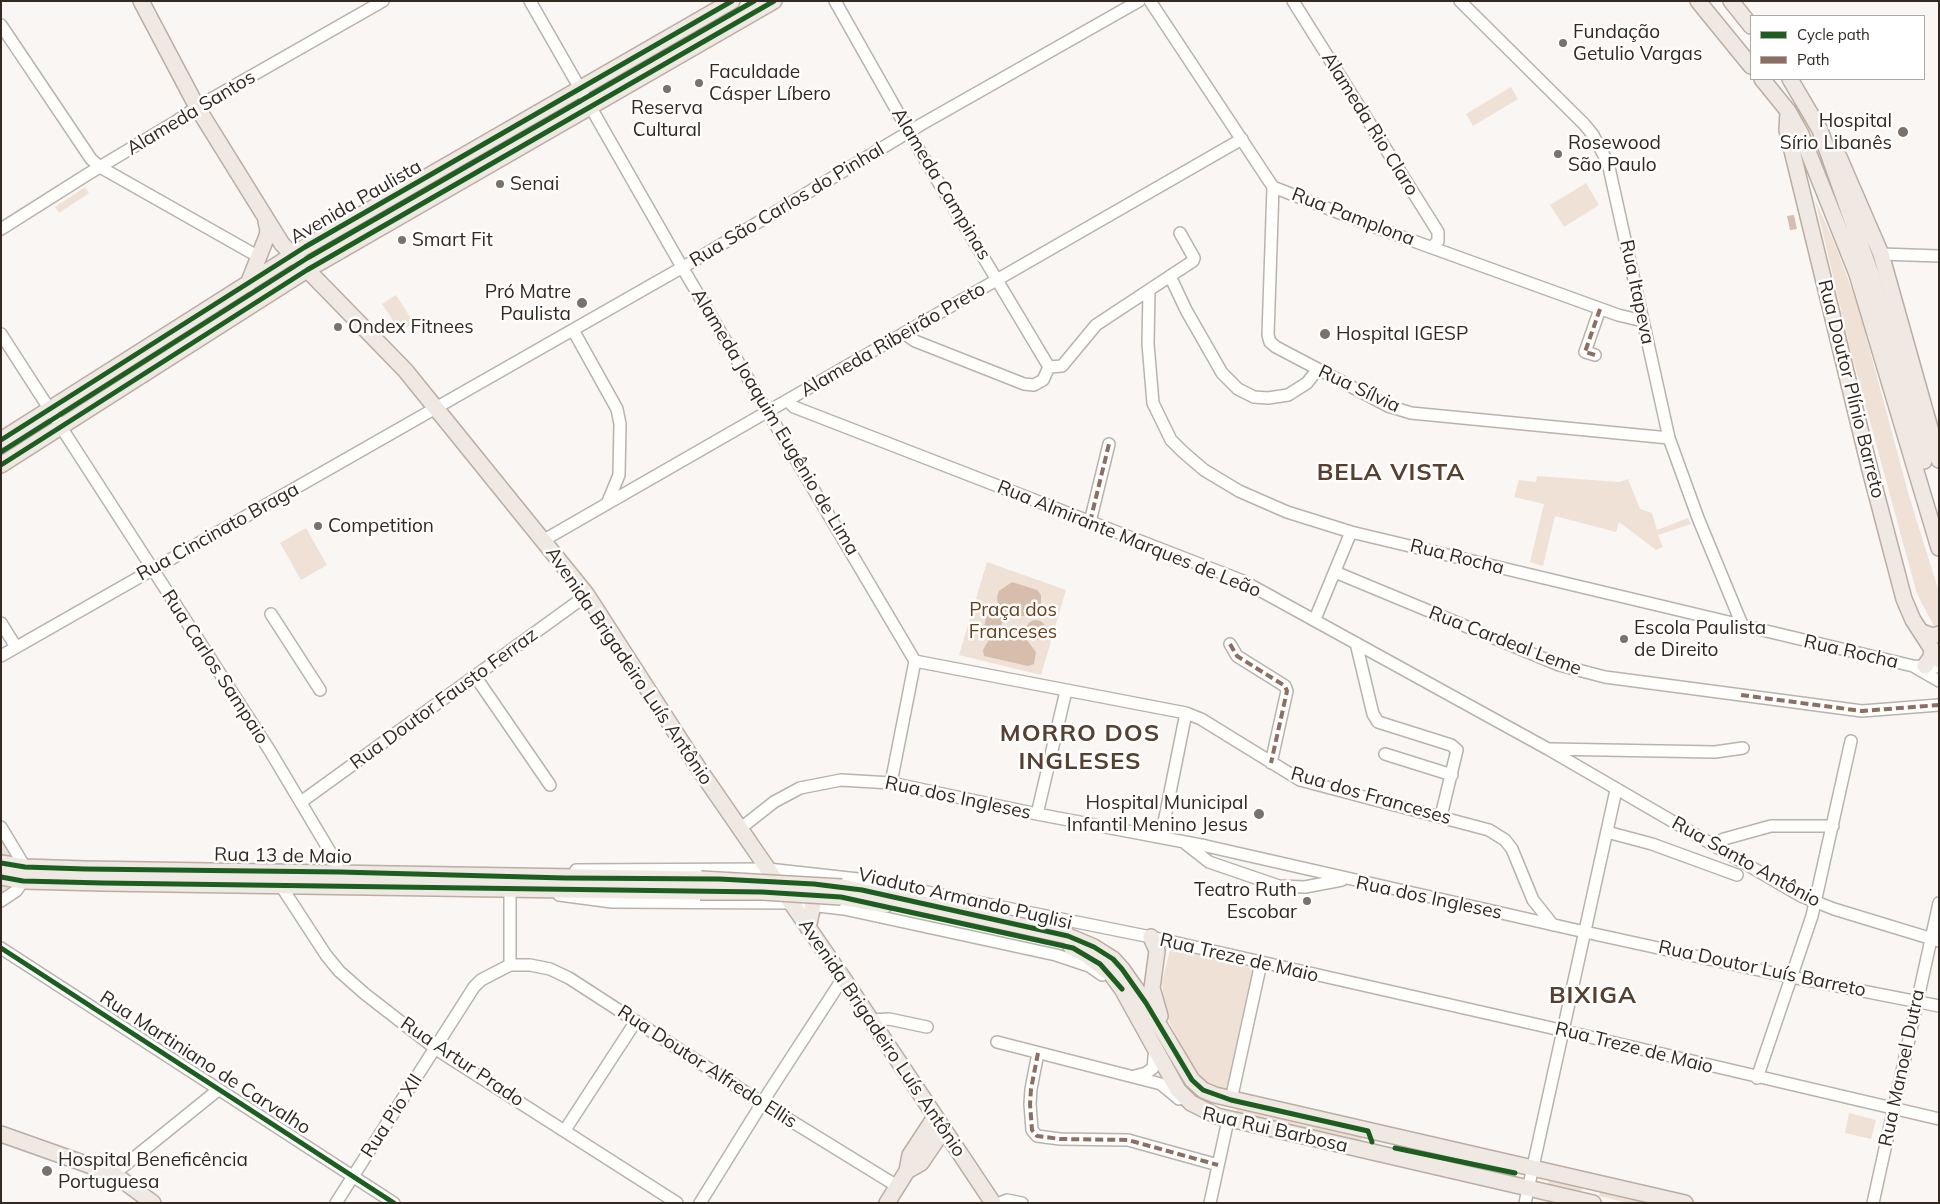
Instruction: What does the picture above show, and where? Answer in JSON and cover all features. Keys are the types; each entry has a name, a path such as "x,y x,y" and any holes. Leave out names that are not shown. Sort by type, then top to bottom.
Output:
{"main road":[{"name":"Avenida Brigadeiro Luís Antônio","path":"141,1 197,106 264,218 282,244 405,370 587,595 700,769 843,978 993,1203"},
{"name":"Avenida Paulista","path":"1,440 292,255 732,1"},
{"name":"Avenida Paulista","path":"1,465 306,270 774,1"},
{"path":"1698,1 1750,65"},
{"path":"1731,1 1750,25"},
{"path":"1763,80 1788,111 1801,134 1857,274 1939,548"},
{"path":"1791,80 1814,118 1851,218 1891,341 1939,513"},
{"name":"Rua Doutor Plínio Barreto","path":"1788,111 1787,130 1870,470 1904,599 1913,620 1922,632 1930,662"},
{"path":"1825,147 1839,157 1881,254 1939,460"},
{"path":"247,284 268,230 264,218"},
{"path":"1922,632 1933,636 1939,634"},
{"name":"Rua 13 de Maio","path":"1,863 24,874 281,886 340,879"},
{"name":"Rua 13 de Maio","path":"1,877 24,874 510,882 534,883 576,890"},
{"name":"Rua 13 de Maio","path":"534,883 566,878"},
{"name":"Viaduto Armando Puglisi","path":"566,878 701,885 762,892 841,892 1068,936 1094,947 1113,959"},
{"name":"Viaduto Armando Puglisi","path":"576,890 701,885"},
{"name":"Viaduto Armando Puglisi","path":"841,892 1055,942 1073,948 1100,964 1122,989"},
{"path":"808,928 813,905"},
{"path":"1151,937 1157,952 1152,988 1160,1016 1160,1027"},
{"name":"Rua Rui Barbosa","path":"1113,959 1136,988 1192,1080 1203,1090 1231,1100 1685,1203"},
{"path":"1122,989 1178,1090 1191,1103 1223,1118"},
{"name":"Rua Rui Barbosa","path":"1223,1118 1388,1156 1527,1196 1591,1202"},
{"path":"887,1203 907,1171 910,1155 940,1123"},
{"path":"1368,1131 1372,1143 1368,1152"},
{"path":"1,1134 114,1174 153,1203"},
{"path":"1388,1156 1386,1146 1393,1137"},
{"path":"1591,1202 1593,1182"}],"street":[{"name":"Alameda Santos","path":"1,229 175,122 197,106 383,1"},
{"name":"Alameda Joaquim Eugênio de Lima","path":"530,1 682,267 915,661"},
{"name":"Alameda Campinas","path":"835,1 909,132 999,279 1049,367"},
{"name":"Rua São Carlos do Pinhal","path":"436,408 682,267 909,132 1139,1"},
{"name":"Rua Pamplona","path":"1150,1 1273,187 1600,309 1643,322"},
{"name":"Alameda Rio Claro","path":"1293,1 1438,232 1438,240 1432,247"},
{"name":"Rua Itapeva","path":"1460,1 1584,124 1600,146 1608,163 1669,438 1698,518 1743,627"},
{"path":"1,25 91,159 100,167 259,257"},
{"name":"Alameda Ribeirão Preto","path":"544,540 1242,139"},
{"name":"Rua Sílvia","path":"1273,187 1268,335 1270,342 1276,347 1388,406 1411,413 1669,438"},
{"path":"904,333 914,342 1024,384 1034,385 1043,380 1049,367 1062,366 1068,362 1088,332 1096,324 1194,259 1180,233"},
{"path":"1881,254 1939,256"},
{"path":"1170,276 1186,310 1222,373 1238,389 1254,397 1279,397 1297,390 1307,383 1317,370"},
{"name":"Rua Rocha","path":"1149,290 1148,344 1152,404 1171,440 1198,465 1239,491 1287,512 1351,532 1743,627 1930,662 1939,681"},
{"path":"1586,352 1600,309"},
{"path":"573,330 617,409 620,424 619,475 607,504"},
{"name":"Rua Carlos Sampaio","path":"1,334 151,569 238,700 301,802 340,879"},
{"name":"Rua Almirante Marques de Leão","path":"788,401 794,407 1243,581 1548,749 1616,790"},
{"name":"Rua Cincinato Braga","path":"1,656 436,408"},
{"path":"1090,522 1109,444"},
{"path":"1315,619 1351,532"},
{"name":"Rua Cardeal Leme","path":"1335,572 1559,665 1605,677 1862,711 1939,704"},
{"name":"Rua Doutor Fausto Ferraz","path":"301,802 587,595"},
{"path":"271,614 320,690"},
{"path":"1,623 16,647"},
{"path":"1356,643 1375,718 1385,725 1455,747 1458,753 1441,816"},
{"path":"1230,644 1237,656 1285,686 1288,691 1271,763"},
{"path":"891,783 915,661"},
{"name":"Rua dos Franceses","path":"915,661 1186,713 1201,719 1300,780 1489,830 1505,840 1512,849 1533,900 1553,925"},
{"path":"475,676 550,785"},
{"path":"1038,814 1066,691"},
{"path":"1161,837 1186,713"},
{"path":"1757,1078 1816,903 1851,741"},
{"path":"1548,749 1715,752 1742,748"},
{"path":"1385,754 1452,775"},
{"name":"Rua dos Ingleses","path":"740,828 774,802 800,788 841,780 891,783 1038,814 1227,850 1346,879 1585,932"},
{"path":"1527,1196 1616,790"},
{"name":"Rua Santo Antônio","path":"1616,790 1750,868 1816,903 1935,940"},
{"path":"1712,845 1724,839 1771,826 1833,826"},
{"path":"1,827 24,874 16,891 1,901"},
{"path":"1607,832 1652,844 1737,875"},
{"name":"Rua dos Ingleses","path":"1186,843 1209,862 1279,886 1305,887 1346,879"},
{"name":"Rua Treze de Maio","path":"534,883 576,870 614,869 768,869 867,880 1151,937 1563,1030 1757,1078 1939,1119"},
{"path":"739,903 750,897 757,884 753,877 740,869"},
{"path":"795,871 808,888 813,905"},
{"path":"821,874 815,892 818,898 828,907"},
{"path":"510,882 510,965"},
{"path":"534,883 557,895 612,902 792,903 874,914 1056,955 1089,966 1122,989"},
{"name":"Rua Artur Prado","path":"281,886 326,955 339,971 436,1049 676,1203"},
{"name":"Rua dos Ingleses","path":"1512,916 1522,912 1533,900"},
{"name":"Rua Manoel Dutra","path":"1873,1203 1917,1001 1935,940 1939,903"},
{"name":"Rua Doutor Luís Barreto","path":"1585,932 1792,977 1939,1006"},
{"name":"Rua Martiniano de Carvalho","path":"1,948 394,1203"},
{"path":"1231,1100 1261,963"},
{"name":"Rua Doutor Alfredo Ellis","path":"510,965 530,964 550,969 569,978 762,1103 897,1186"},
{"name":"Rua Pio XII","path":"336,1203 474,987 490,974 510,965"},
{"path":"700,1203 843,978"},
{"path":"870,1020 889,1019 927,1026"},
{"path":"565,1130 636,1020"},
{"name":"Rua Rui Barbosa","path":"997,1042 1136,1076 1161,1084 1193,1110 1209,1117 1223,1118"},
{"path":"1136,1076 1146,1074 1153,1068 1155,1047"},
{"path":"1038,1053 1030,1089 1032,1130 1037,1136 1060,1139 1128,1140 1218,1165"},
{"path":"114,1174 218,1090"},
{"path":"1210,1203 1218,1165 1223,1118"},
{"path":"1000,1203 1007,1200 1022,1203"}],"green space":[{"path":"1511,87 1518,99 1473,126 1466,114"},
{"path":"1586,183 1599,205 1564,227 1550,205"},
{"path":"85,187 89,193 59,213 55,207"},
{"path":"1815,200 1836,247 1858,306 1909,496 1939,592 1939,627 1936,630 1917,594 1851,352"},
{"path":"396,295 414,323 400,331 382,304"},
{"path":"1537,476 1619,482 1628,479 1640,509 1652,513 1657,530 1688,518 1691,524 1658,535 1663,547 1656,550 1619,522 1616,532 1555,516 1543,566 1530,562 1544,504 1514,497 1519,480 1536,482"},
{"path":"306,528 327,565 301,580 280,543"},
{"name":"Praça dos Franceses","path":"987,562 1066,590 1041,675 959,655"},
{"path":"1,834 21,865 18,882 1,893"},
{"path":"1171,946 1257,965 1229,1094 1215,1090 1195,1075 1165,1013 1162,982"},
{"path":"1237,1109 1362,1138 1361,1142 1236,1114"},
{"path":"1849,1113 1876,1120 1871,1139 1845,1133"},
{"path":"1398,1146 1515,1173 1514,1178 1396,1151"},
{"path":"1549,1180 1582,1188 1581,1193 1547,1185"},
{"path":"1600,1192 1651,1203 1628,1203 1599,1196"}],"shaded area":[{"path":"1794,215 1797,229 1790,230 1787,216"},
{"path":"1012,582 1037,590 1041,595 1041,605 1034,615 1023,616 1005,612 998,604 997,597 999,591"},
{"path":"988,609 997,611 1003,621 1000,628 991,632 985,631 984,627"},
{"path":"1032,620 1040,620 1046,626 1046,634 1040,640 1032,640 1026,634 1026,626"},
{"path":"997,634 1026,639 1036,652 1034,664 1028,666 984,656 983,650 987,643 991,637"}],"marked path":[{"path":"1595,355 1585,352 1600,309"},
{"path":"1090,522 1109,444"},
{"path":"1230,644 1237,656 1285,686 1287,691 1271,763"},
{"path":"1741,695 1862,711 1939,705"},
{"path":"1038,1053 1030,1104 1032,1130 1037,1136 1060,1139 1128,1140 1218,1165"}],"cycle path":[{"path":"1,440 305,247 732,1"},
{"path":"1,452 309,257 754,1"},
{"path":"1,465 307,270 774,1"},
{"path":"1,863 25,867 85,869 719,879 814,884 862,890 1068,936 1094,947 1113,959 1122,969 1146,1003 1192,1080 1203,1090 1231,1100 1368,1131 1372,1142"},
{"path":"1,877 23,881 103,883 762,892 841,897 1073,948 1100,964 1122,989"},
{"path":"1,948 394,1203"},
{"path":"1395,1148 1515,1173"}],"place":[{"name":"Fundação Getulio Vargas","path":"1563,43"},
{"name":"Faculdade Cásper Líbero","path":"699,83"},
{"name":"Reserva Cultural","path":"667,89"},
{"name":"Hospital Sírio Libanês","path":"1903,132"},
{"name":"Rosewood São Paulo","path":"1558,154"},
{"name":"Senai","path":"500,184"},
{"name":"Smart Fit","path":"402,240"},
{"name":"Pró Matre Paulista","path":"582,303"},
{"name":"Ondex Fitnees","path":"338,327"},
{"name":"Hospital IGESP","path":"1325,334"},
{"name":"Competition","path":"318,526"},
{"name":"Escola Paulista de Direito","path":"1624,639"},
{"name":"Hospital Municipal Infantil Menino Jesus","path":"1259,814"},
{"name":"Teatro Ruth Escobar","path":"1307,901"},
{"name":"Hospital Beneficência Portuguesa","path":"47,1171"}],"district":[{"name":"BELA VISTA","path":"1391,473"},
{"name":"MORRO DOS INGLESES","path":"1080,748"},
{"name":"BIXIGA","path":"1593,996"}]}
